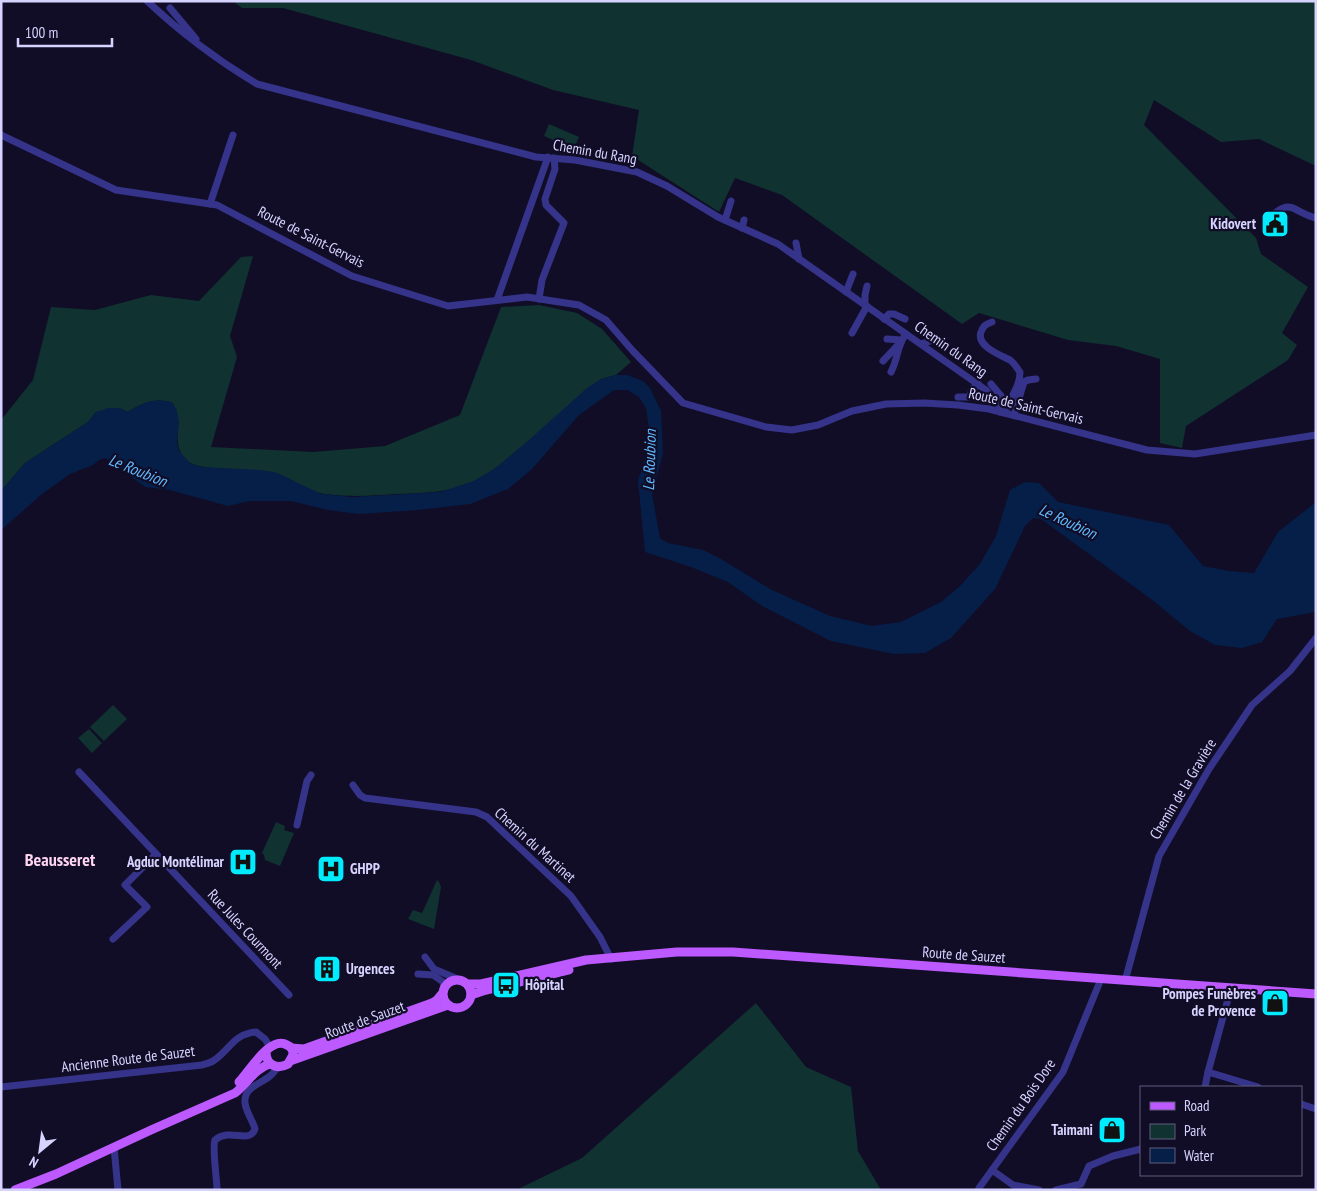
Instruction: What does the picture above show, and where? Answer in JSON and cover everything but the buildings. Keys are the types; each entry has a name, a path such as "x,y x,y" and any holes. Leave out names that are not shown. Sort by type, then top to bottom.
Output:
{"main road":[{"name":"Route de Sauzet","path":"464,982 481,984 586,960 677,952 732,952 1316,994"},
{"name":"Route de Sauzet","path":"472,995 483,990 611,959"},
{"path":"464,982 471,988 472,995 464,1004 448,1005 445,1002 444,991 449,984 464,982"},
{"name":"Route de Sauzet","path":"291,1048 304,1049 432,1003 444,991"},
{"name":"Route de Sauzet","path":"290,1061 448,1005"},
{"path":"15,1190 56,1174 235,1093 259,1069 285,1066 293,1055 291,1048 282,1043 274,1044 234,1087 151,1130"},
{"path":"268,1049 267,1060 274,1066"}],"street":[{"name":"Chemin du Rang","path":"147,1 219,61 257,84 421,128 463,136 536,156 576,160 637,172 667,186 725,220 743,224 778,244 884,319 902,339 921,344 986,390 1002,411"},
{"path":"170,8 200,46"},
{"name":"Route de Saint-Gervais","path":"1,135 116,190 217,205 352,276 448,306 528,297 579,305 606,320 683,403 766,427 792,430 818,425 852,411 886,404 958,405 1002,411 1014,416 1147,450 1195,454 1316,435"},
{"path":"210,204 233,135"},
{"path":"539,299 542,280 564,223 546,205 547,189 555,169 551,158"},
{"path":"497,300 551,158"},
{"path":"725,220 730,201"},
{"path":"1267,220 1281,208 1287,207 1296,208 1316,218"},
{"path":"796,243 799,259"},
{"path":"846,292 853,274"},
{"path":"852,333 866,306 864,295 867,286"},
{"path":"884,319 889,314 905,319"},
{"path":"992,322 986,324 982,329 980,335 982,342 1012,362 1020,372 1020,382 1002,411"},
{"path":"887,339 902,339"},
{"path":"883,361 902,339"},
{"path":"891,372 902,339"},
{"path":"921,344 933,340 939,342"},
{"path":"1014,416 1024,382 1036,379"},
{"path":"991,384 1002,397 1002,411"},
{"path":"958,397 968,397 973,388 979,385"},
{"name":"Chemin de la Gravière","path":"1125,981 1159,856 1164,847 1209,769 1252,706 1290,671 1316,638"},
{"name":"Rue Jules Courmont","path":"79,772 289,995"},
{"path":"297,825 311,775"},
{"name":"Chemin du Martinet","path":"354,785 360,795 365,798 476,812 487,818 571,896 600,937 611,959"},
{"path":"113,939 146,907 124,884 156,854"},
{"path":"425,957 434,969 464,982"},
{"path":"418,974 433,975 443,982 444,991"},
{"name":"Chemin du Bois Dore","path":"979,1188 1063,1072 1101,979"},
{"path":"1205,1086 1231,988"},
{"name":"Ancienne Route de Sauzet","path":"1,1087 202,1065 214,1060 235,1040 246,1033 256,1032 264,1039 268,1049"},
{"path":"217,1190 215,1140 227,1135 252,1135 255,1129 245,1104 247,1092 255,1085 271,1077 274,1066"},
{"path":"1208,1072 1255,1086"},
{"path":"1302,1104 1316,1108"},
{"path":"114,1147 118,1190"},
{"path":"1056,1190 1081,1184 1089,1166 1113,1156 1140,1149"},
{"path":"992,1170 1013,1185 1039,1190"}],"green space":[{"path":"233,1 1316,1 1316,166 1259,139 1221,142 1154,100 1144,125 1256,238 1261,254 1308,287 1282,333 1297,345 1288,360 1186,426 1182,448 1160,443 1160,359 1116,346 1068,340 979,313 962,324 782,195 735,178 719,212 632,156 639,110 553,90 471,60 283,8 242,8"},
{"path":"549,124 579,137 574,149 544,136"},
{"path":"253,256 230,336 237,357 211,447 313,452 385,446 460,415 501,307 539,305 577,313 602,329 631,362 616,375 601,379 490,472 465,485 446,490 369,496 333,495 310,490 272,472 202,467 192,464 181,454 176,411 173,403 155,401 128,412 119,408 96,412 88,422 25,463 1,491 1,420 33,380 51,307 95,310 151,295 199,301 241,257"},
{"path":"113,705 127,719 104,741 90,727"},
{"path":"89,729 102,743 92,753 78,738"},
{"path":"276,822 285,826 284,830 294,833 280,866 265,860 262,853"},
{"path":"437,880 441,887 434,929 408,919 413,910 422,913"},
{"path":"756,1003 806,1067 851,1087 858,1151 881,1190 516,1190 582,1158"}],"water":[{"name":"Le Roubion","path":"616,375 627,375 643,381 650,388 661,411 663,453 652,494 660,538 668,543 703,550 772,590 830,616 872,626 901,622 941,602 959,587 980,564 996,536 1010,490 1025,482 1039,483 1058,502 1169,525 1203,566 1254,573 1278,532 1316,502 1316,612 1277,619 1262,642 1242,648 1215,645 1190,631 1151,599 1041,519 1033,518 1025,526 995,589 951,638 925,653 894,654 831,641 762,606 728,582 691,567 645,552 638,481 648,449 649,429 646,408 639,397 627,390 614,390 579,415 532,469 508,489 470,504 359,514 328,510 291,501 250,501 228,506 170,490 145,487 105,458 70,474 42,494 1,530 1,491 25,463 88,422 96,412 108,408 119,408 128,412 149,402 166,401 173,403 179,422 177,443 179,451 191,464 202,467 261,470 277,473 321,494 353,497 440,492 474,481 497,467 587,388 601,379"}],"place":[{"name":"Kidovert","path":"1275,224"},
{"name":"Agduc Montélimar","path":"243,862"},
{"name":"GHPP","path":"331,869"},
{"name":"Urgences","path":"327,969"},
{"name":"Hôpital","path":"506,985"},
{"name":"Pompes Funèbres de Provence","path":"1275,1003"},
{"name":"Taimani","path":"1112,1130"}],"district":[{"name":"Beausseret","path":"60,860"}]}
